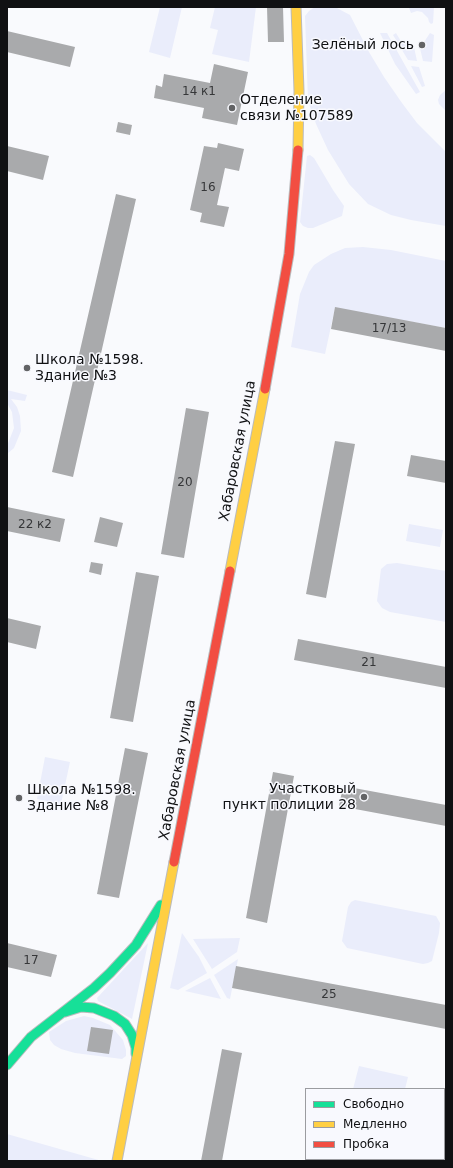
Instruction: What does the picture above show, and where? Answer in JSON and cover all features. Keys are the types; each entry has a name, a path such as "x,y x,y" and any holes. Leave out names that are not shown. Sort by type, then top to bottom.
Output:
{"main road":[{"name":"Хабаровская улица","path":"117,1161 281,303 289,254 298,153 296,7"},
{"name":"Хабаровская улица","path":"296,24 298,14 302,7"},
{"name":"Хабаровская улица","path":"7,1065 31,1037 94,988 136,945 159,909 171,881"},
{"path":"60,1014 70,1009 81,1007 94,1008 114,1016 125,1024 132,1035 136,1048 136,1060"},
{"path":"7,1050 31,1037"}],"shaded area":[{"path":"160,7 182,7 170,58 149,52"},
{"path":"215,7 256,7 249,62 212,54 218,30 210,28"},
{"path":"315,7 335,7 350,15 369,52 402,103 417,123 446,152 446,226 391,215 368,204 349,184 328,150 316,124 308,101 305,16"},
{"path":"434,7 433,23 431,24 429,22 428,18 422,12 417,11 411,13 409,8"},
{"path":"380,33 387,33 420,92 416,94 395,64"},
{"path":"396,33 402,43 414,47 417,61 408,60 393,35"},
{"path":"430,33 434,35 432,62 423,61 419,44 424,42"},
{"path":"411,66 419,67 425,86 422,87"},
{"path":"446,90 446,111 439,104 438,100 440,95"},
{"path":"310,155 314,158 344,206 342,216 313,228 303,226 300,222 307,156"},
{"path":"363,247 391,250 446,261 446,328 335,308 325,354 291,347 300,294 309,272 314,265 331,254 345,248"},
{"path":"7,390 27,395 25,401 11,399 17,407 20,416 21,431 14,448 7,454 7,446 14,428 12,412 7,403"},
{"path":"409,524 443,530 440,547 406,541"},
{"path":"397,563 446,571 446,622 390,612 382,608 377,601 381,569 387,564"},
{"path":"45,757 70,762 61,804 37,799"},
{"path":"355,900 436,916 440,923 432,961 423,964 347,948 342,941 348,907 351,902"},
{"path":"182,933 199,957 207,973 178,990 170,988"},
{"path":"240,938 237,952 212,969 193,939"},
{"path":"148,943 132,1019 98,1001 97,998"},
{"path":"238,959 230,999 227,998 214,975"},
{"path":"210,978 221,999 185,991"},
{"path":"84,1016 110,1025 123,1040 126,1056 122,1059 75,1053 61,1049 54,1045 50,1040 49,1032 66,1021"},
{"path":"359,1066 408,1077 405,1088 353,1088"},
{"path":"7,1134 102,1161 7,1161"},
{"path":"348,1160 405,1160 405,1161"}],"building":[{"path":"267,7 283,7 284,42 268,42"},
{"path":"7,31 75,47 70,67 7,52"},
{"path":"214,64 248,72 237,125 202,118 204,108 154,98 156,85 162,87 164,74 210,83"},
{"path":"118,122 132,125 130,135 116,132"},
{"path":"218,143 244,149 239,171 225,168 217,205 229,207 224,227 200,222 202,213 190,210 204,146 217,148"},
{"path":"7,146 49,156 43,180 7,171"},
{"path":"116,194 136,199 73,477 52,472"},
{"path":"335,307 446,328 446,351 331,329"},
{"path":"186,408 209,412 184,558 161,554"},
{"path":"335,441 355,444 326,598 306,594"},
{"path":"411,455 446,461 446,483 407,476"},
{"path":"7,507 65,519 60,542 7,531"},
{"path":"100,517 123,523 117,547 94,542"},
{"path":"91,562 103,564 101,575 89,572"},
{"path":"136,572 159,576 133,722 110,718"},
{"path":"7,618 41,626 36,649 7,642"},
{"path":"298,639 446,667 446,688 294,660"},
{"path":"125,748 148,753 119,898 97,894"},
{"path":"273,772 294,776 267,923 246,918"},
{"path":"343,786 446,805 446,826 339,806"},
{"path":"7,943 57,955 51,977 7,967"},
{"path":"236,966 446,1005 446,1029 232,988"},
{"path":"91,1027 113,1030 109,1054 87,1051"},
{"path":"222,1049 242,1053 222,1161 201,1161"}],"traffic: fast":[{"path":"7,1065 31,1037 94,988 110,973 136,945 161,905"},
{"path":"65,1012 81,1007 94,1008 114,1016 125,1024 132,1035 136,1048 136,1054"}],"traffic: slow":[{"path":"296,7 299,91 298,150"},
{"path":"230,571 265,389"},
{"path":"117,1161 174,862"}],"traffic: jam":[{"path":"265,389 289,254 298,150"},
{"path":"174,862 230,571"}],"place":[{"name":"Зелёный лось","path":"422,45"},
{"name":"Отделение связи №107589","path":"232,108"},
{"name":"Школа №1598. Здание №3","path":"27,368"},
{"name":"Участковый пункт полиции 28","path":"364,797"},
{"name":"Школа №1598. Здание №8","path":"19,798"}]}
